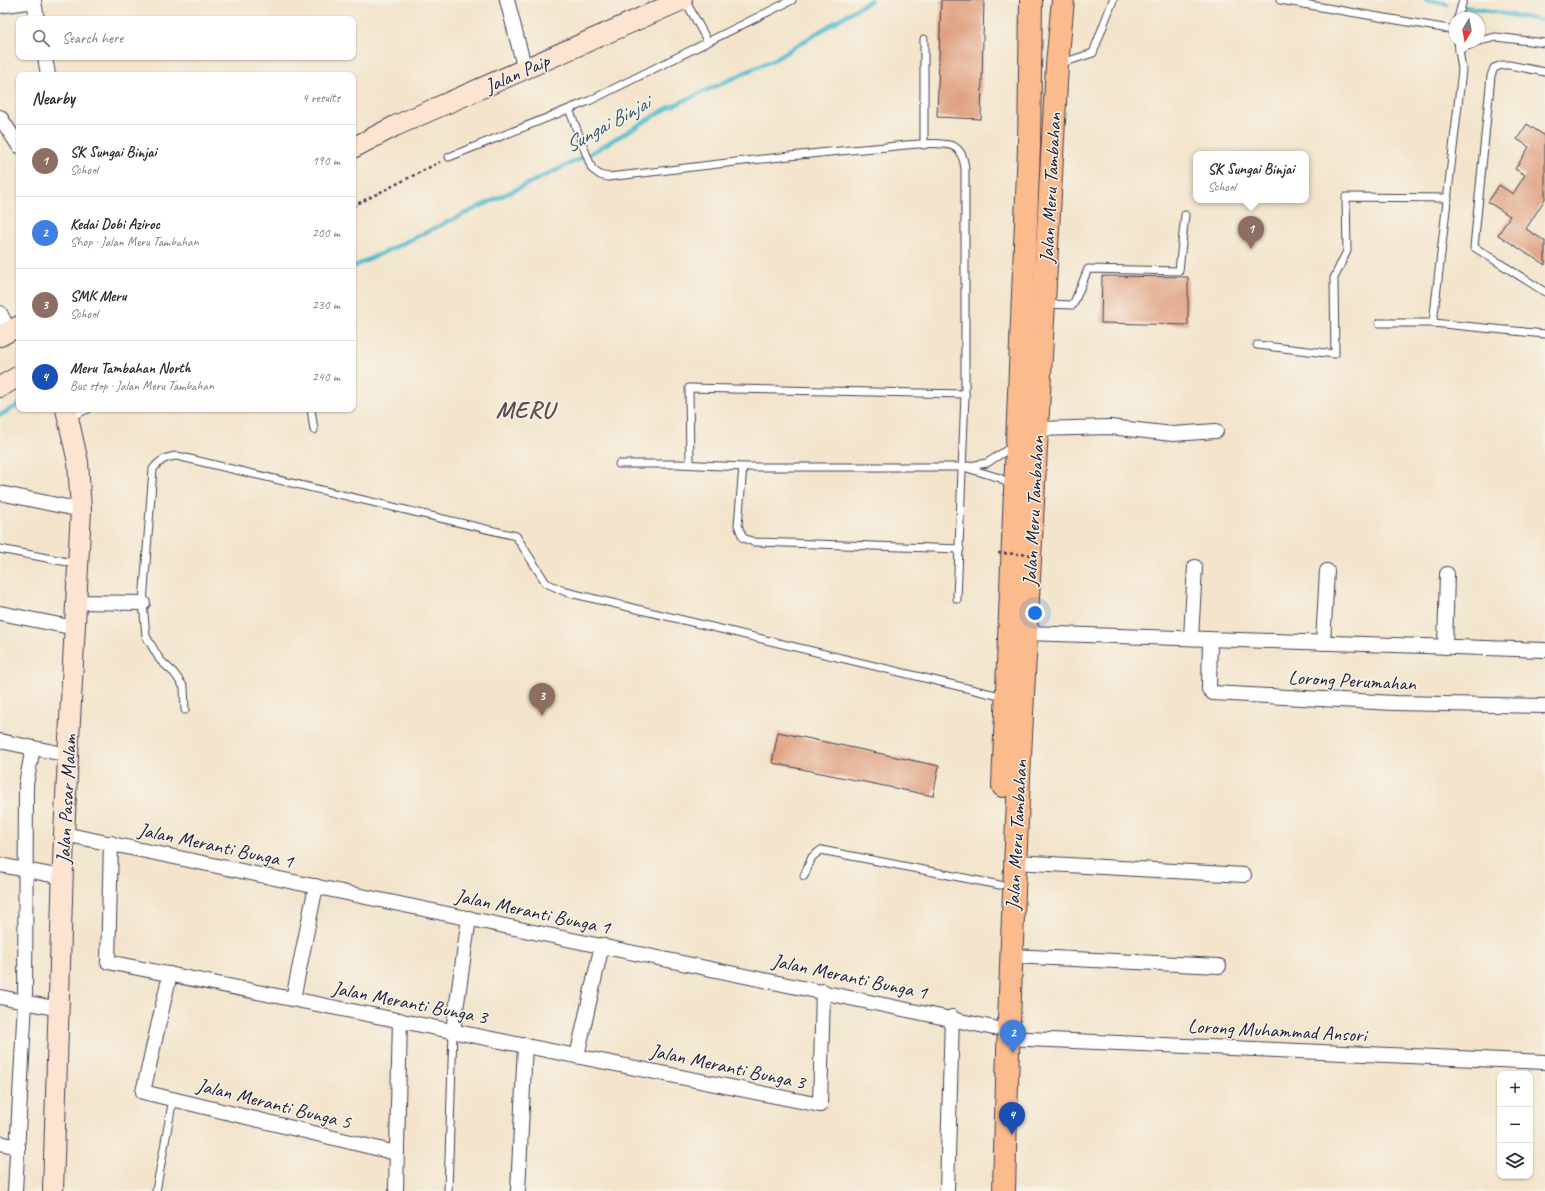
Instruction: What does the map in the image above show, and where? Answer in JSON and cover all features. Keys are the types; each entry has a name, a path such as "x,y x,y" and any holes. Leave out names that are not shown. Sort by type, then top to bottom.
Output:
{"main road":[{"name":"Jalan Meru Tambahan","path":"1004,1191 1000,885 1014,488 1029,147 1031,0"},
{"name":"Jalan Meru Tambahan","path":"988,1191 1001,1033 1010,956 1056,65 1063,0"}],"street":[{"path":"507,0 525,70"},
{"name":"Jalan Paip","path":"356,146 395,126 684,0"},
{"path":"0,6 34,1 36,16"},
{"path":"46,60 48,72"},
{"path":"0,117 16,141"},
{"path":"0,313 9,331"},
{"path":"0,387 16,378"},
{"name":"Jalan Pasar Malam","path":"53,1191 62,877 81,510 78,462 67,414"},
{"path":"1038,429 1110,427 1173,434 1216,431"},
{"path":"0,493 81,510"},
{"path":"1191,638 1195,567"},
{"path":"1323,643 1327,571"},
{"path":"1445,647 1448,574"},
{"path":"76,602 143,603"},
{"path":"0,613 75,628"},
{"path":"1026,633 1545,650"},
{"name":"Lorong Perumahan","path":"1210,639 1209,689 1212,693 1394,703 1545,706"},
{"path":"0,741 68,754"},
{"path":"16,1191 25,1002 26,784 33,748"},
{"name":"Jalan Meranti Bunga 1","path":"64,834 952,1018 1001,1033"},
{"name":"Jalan Meranti Bunga 3","path":"111,843 108,962 820,1105 823,991"},
{"path":"1014,862 1244,875"},
{"path":"0,865 62,877"},
{"path":"293,999 316,886"},
{"path":"453,1031 469,918"},
{"path":"577,1056 602,945"},
{"path":"1010,956 1219,966"},
{"name":"Jalan Meranti Bunga 5","path":"170,974 143,1092 396,1153"},
{"path":"0,997 59,1009"},
{"path":"947,1191 952,1018"},
{"path":"396,1191 400,1020"},
{"name":"Lorong Muhammad Ansori","path":"1001,1033 1545,1062"},
{"path":"518,1191 525,1045"},
{"path":"0,1143 18,1147"}],"lane":[{"path":"684,0 708,42"},
{"path":"449,157 589,101 792,0"},
{"path":"1056,65 1092,53 1113,0"},
{"path":"1280,0 1449,29"},
{"path":"1460,12 1463,0"},
{"path":"1485,40 1496,37 1545,43"},
{"path":"924,38 924,145"},
{"path":"1433,323 1462,70 1459,50 1463,48"},
{"path":"1545,72 1502,64 1494,68 1491,76 1474,247 1545,292"},
{"path":"569,109 592,169 600,175 608,177 807,154 924,145 953,147 960,151 964,160 965,394 957,599"},
{"path":"1257,345 1335,354 1334,278 1347,251 1346,197 1448,198"},
{"path":"1044,304 1073,305 1088,269 1179,271 1185,215"},
{"path":"1379,323 1433,323 1545,334"},
{"path":"690,464 689,388 965,394"},
{"path":"311,412 314,430"},
{"path":"619,464 690,464 743,467 963,467 987,463 1016,445"},
{"path":"185,710 184,687 174,673 160,660 146,636 143,603 153,468 159,461 167,457 177,456 516,536 546,583 566,592 1006,697"},
{"path":"743,467 738,525 743,538 754,542 960,549"},
{"path":"963,467 986,472 1000,478 1014,488"},
{"path":"0,549 78,564"},
{"path":"804,876 812,857 821,850 1000,885"},
{"path":"448,1191 453,1031"},
{"path":"156,1191 173,1099"}],"path":[{"path":"356,204 449,157"},
{"path":"998,553 1037,555"}],"building":[{"path":"941,0 984,0 981,119 937,117"},
{"path":"1527,124 1545,136 1545,199 1526,229 1545,241 1545,265 1498,235 1510,216 1488,202 1499,185 1513,194 1525,175 1515,169 1529,147 1517,139"},
{"path":"1102,276 1188,277 1188,325 1101,323"},
{"path":"778,732 939,766 933,796 772,763"}],"waterway":[{"name":"Sungai Binjai","path":"356,266 586,156 668,108 775,59 871,0"},
{"path":"1426,0 1447,4"},
{"path":"1466,7 1545,21"},
{"name":"Sungai Binjai","path":"0,415 16,407"}],"place":[{"name":"SK Sungai Binjai","path":"1251,249"},
{"name":"SMK Meru","path":"542,716"},
{"name":"Kedai Dobi Aziroc","path":"1013,1053"},
{"name":"Meru Tambahan North","path":"1012,1135"}],"district":[{"name":"MERU","path":"525,410"}]}
